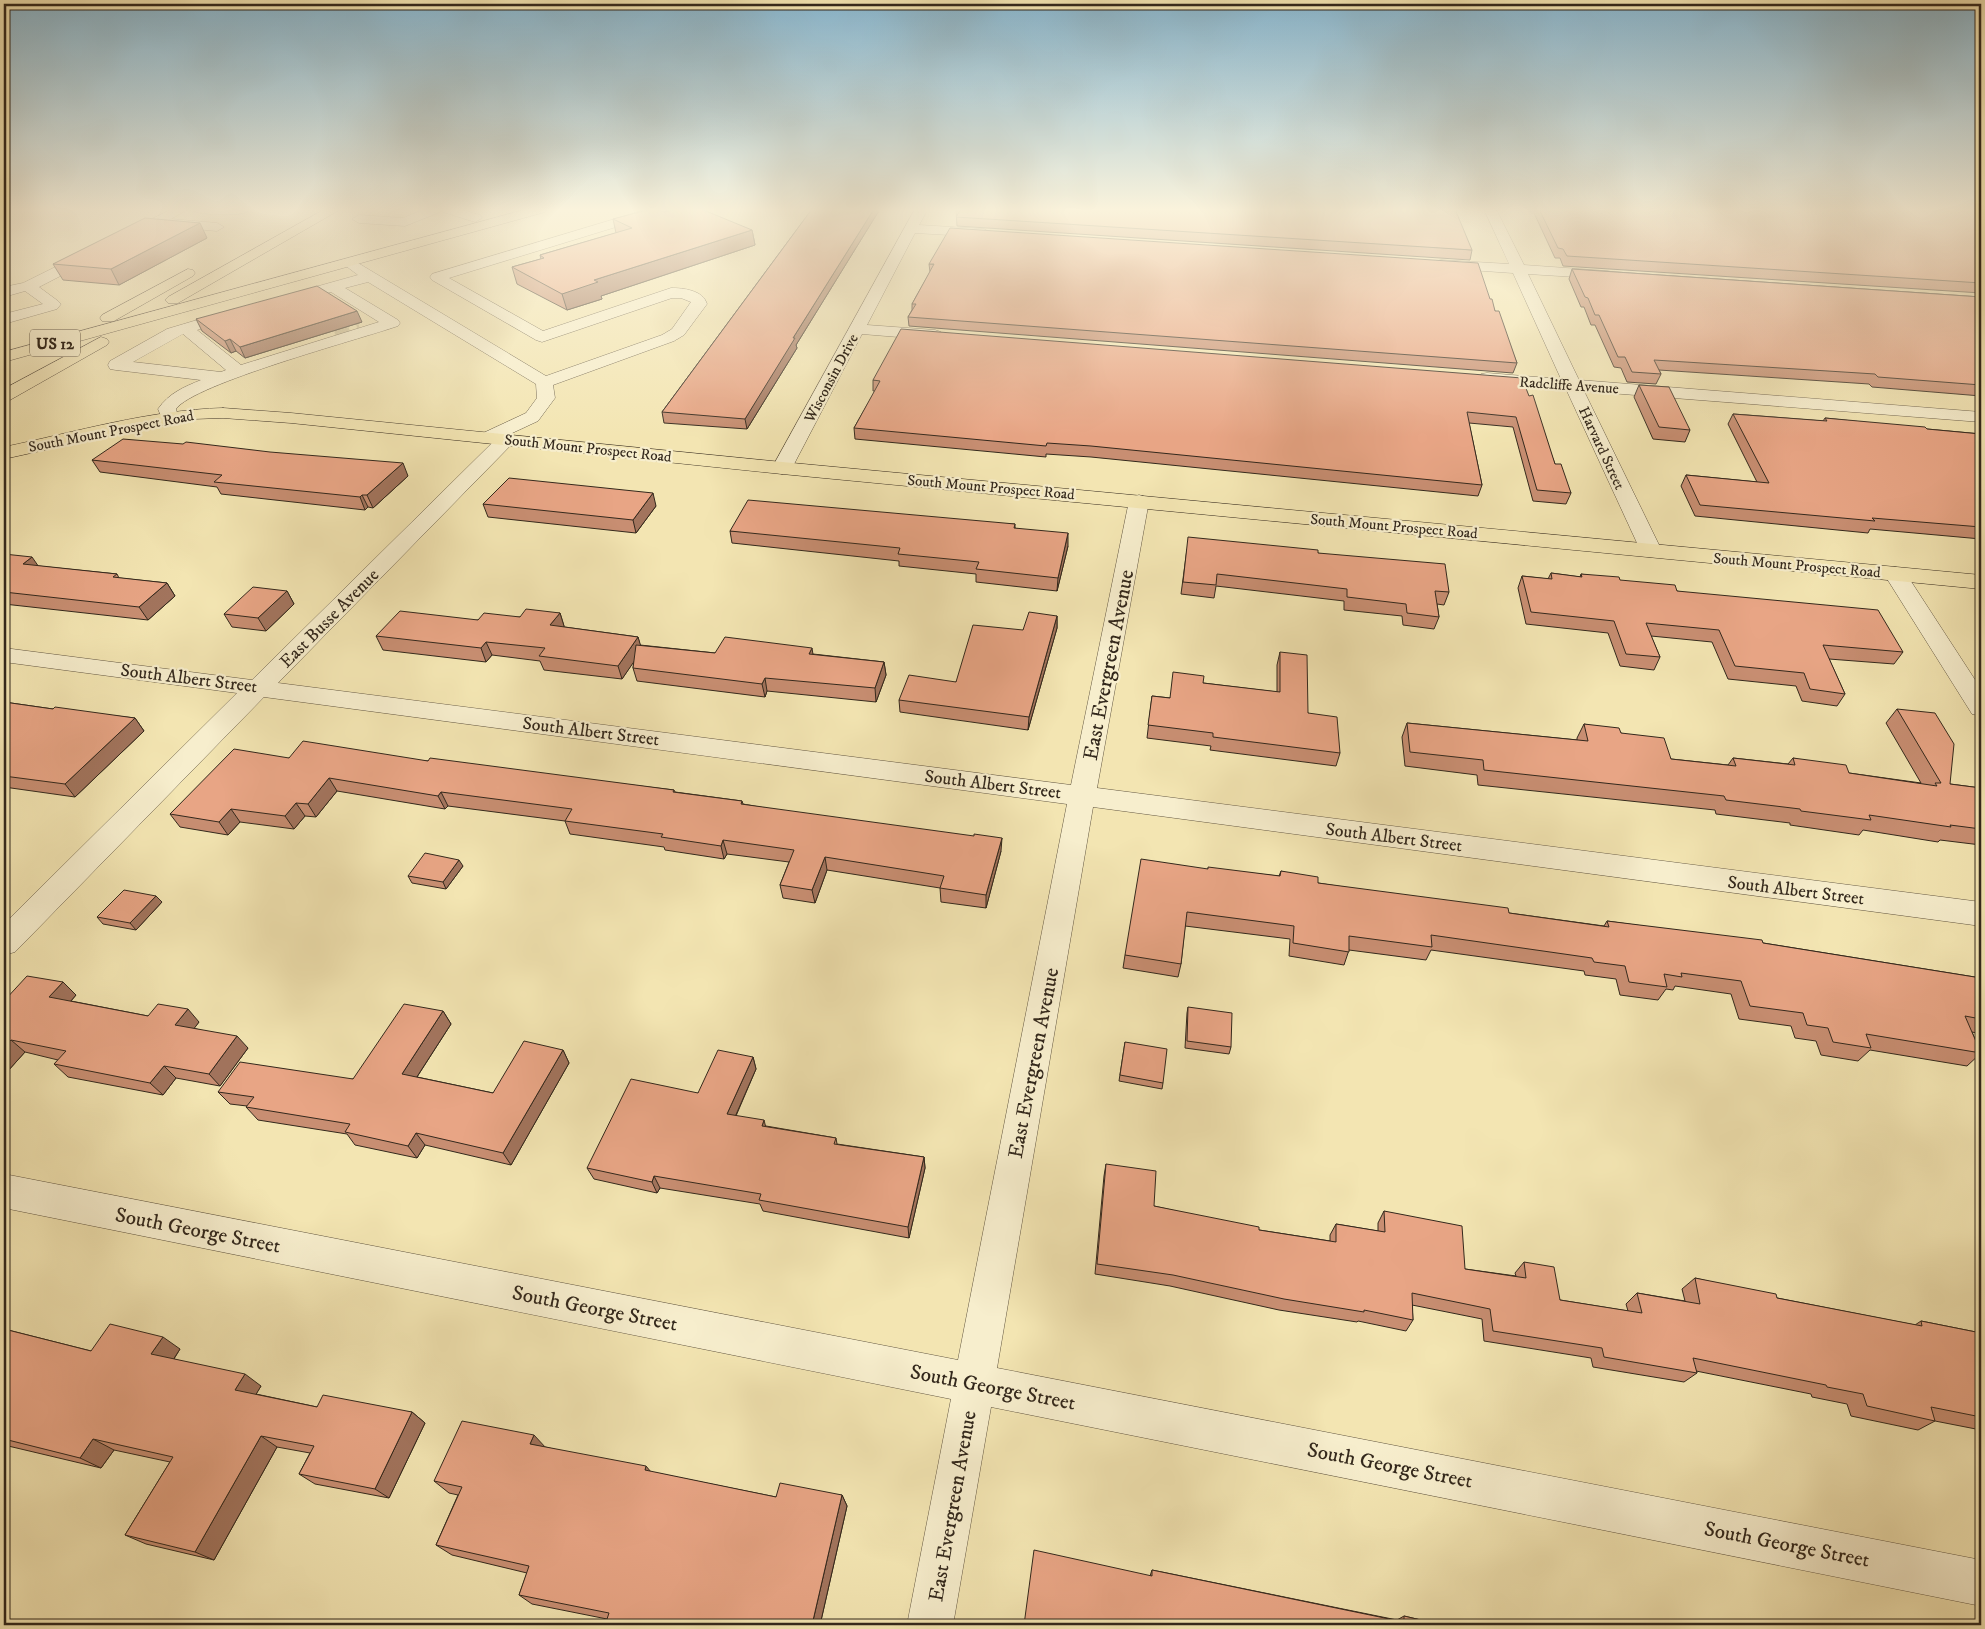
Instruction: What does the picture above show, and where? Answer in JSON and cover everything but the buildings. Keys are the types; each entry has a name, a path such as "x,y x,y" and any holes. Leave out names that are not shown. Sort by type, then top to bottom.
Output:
{"main road":[{"path":"107,324 170,285"},
{"path":"4,396 141,314 173,300 200,285"},
{"path":"173,300 228,285"},
{"name":"US 12","path":"4,345 107,324 256,285"},
{"name":"US 12","path":"8,364 107,324"},
{"name":"South Mount Prospect Road","path":"4,453 169,417 223,413 1981,582"}],"street":[{"path":"277,302 336,285"},
{"path":"383,285 544,382"},
{"path":"392,290 405,285"},
{"path":"438,285 542,337"},
{"name":"Wisconsin Drive","path":"782,468 881,285"},
{"name":"Harvard Street","path":"1526,285 1651,551"},
{"path":"4,292 28,286 53,304 52,306 4,319"},
{"path":"169,417 167,409 178,398 222,377 392,323 332,286"},
{"path":"497,353 671,293 684,293 698,300 699,304 678,332 668,338 544,382"},
{"path":"222,377 116,365 159,339 185,328 249,310"},
{"path":"358,326 384,318"},
{"path":"185,328 238,371"},
{"path":"858,329 949,336"},
{"path":"294,354 305,343 334,334"},
{"name":"Radcliffe Avenue","path":"1473,377 1981,417"},
{"path":"531,443 532,417 546,398 544,382"},
{"name":"East Busse Avenue","path":"4,943 260,688 496,439 532,417"},
{"name":"East Evergreen Avenue","path":"930,1625 1082,795 1139,501"},
{"path":"1895,574 1981,708"},
{"name":"South Albert Street","path":"4,655 1981,914"},
{"name":"South George Street","path":"4,1191 1981,1583"}],"tunnel":[{"path":"335,334 359,326"}]}
